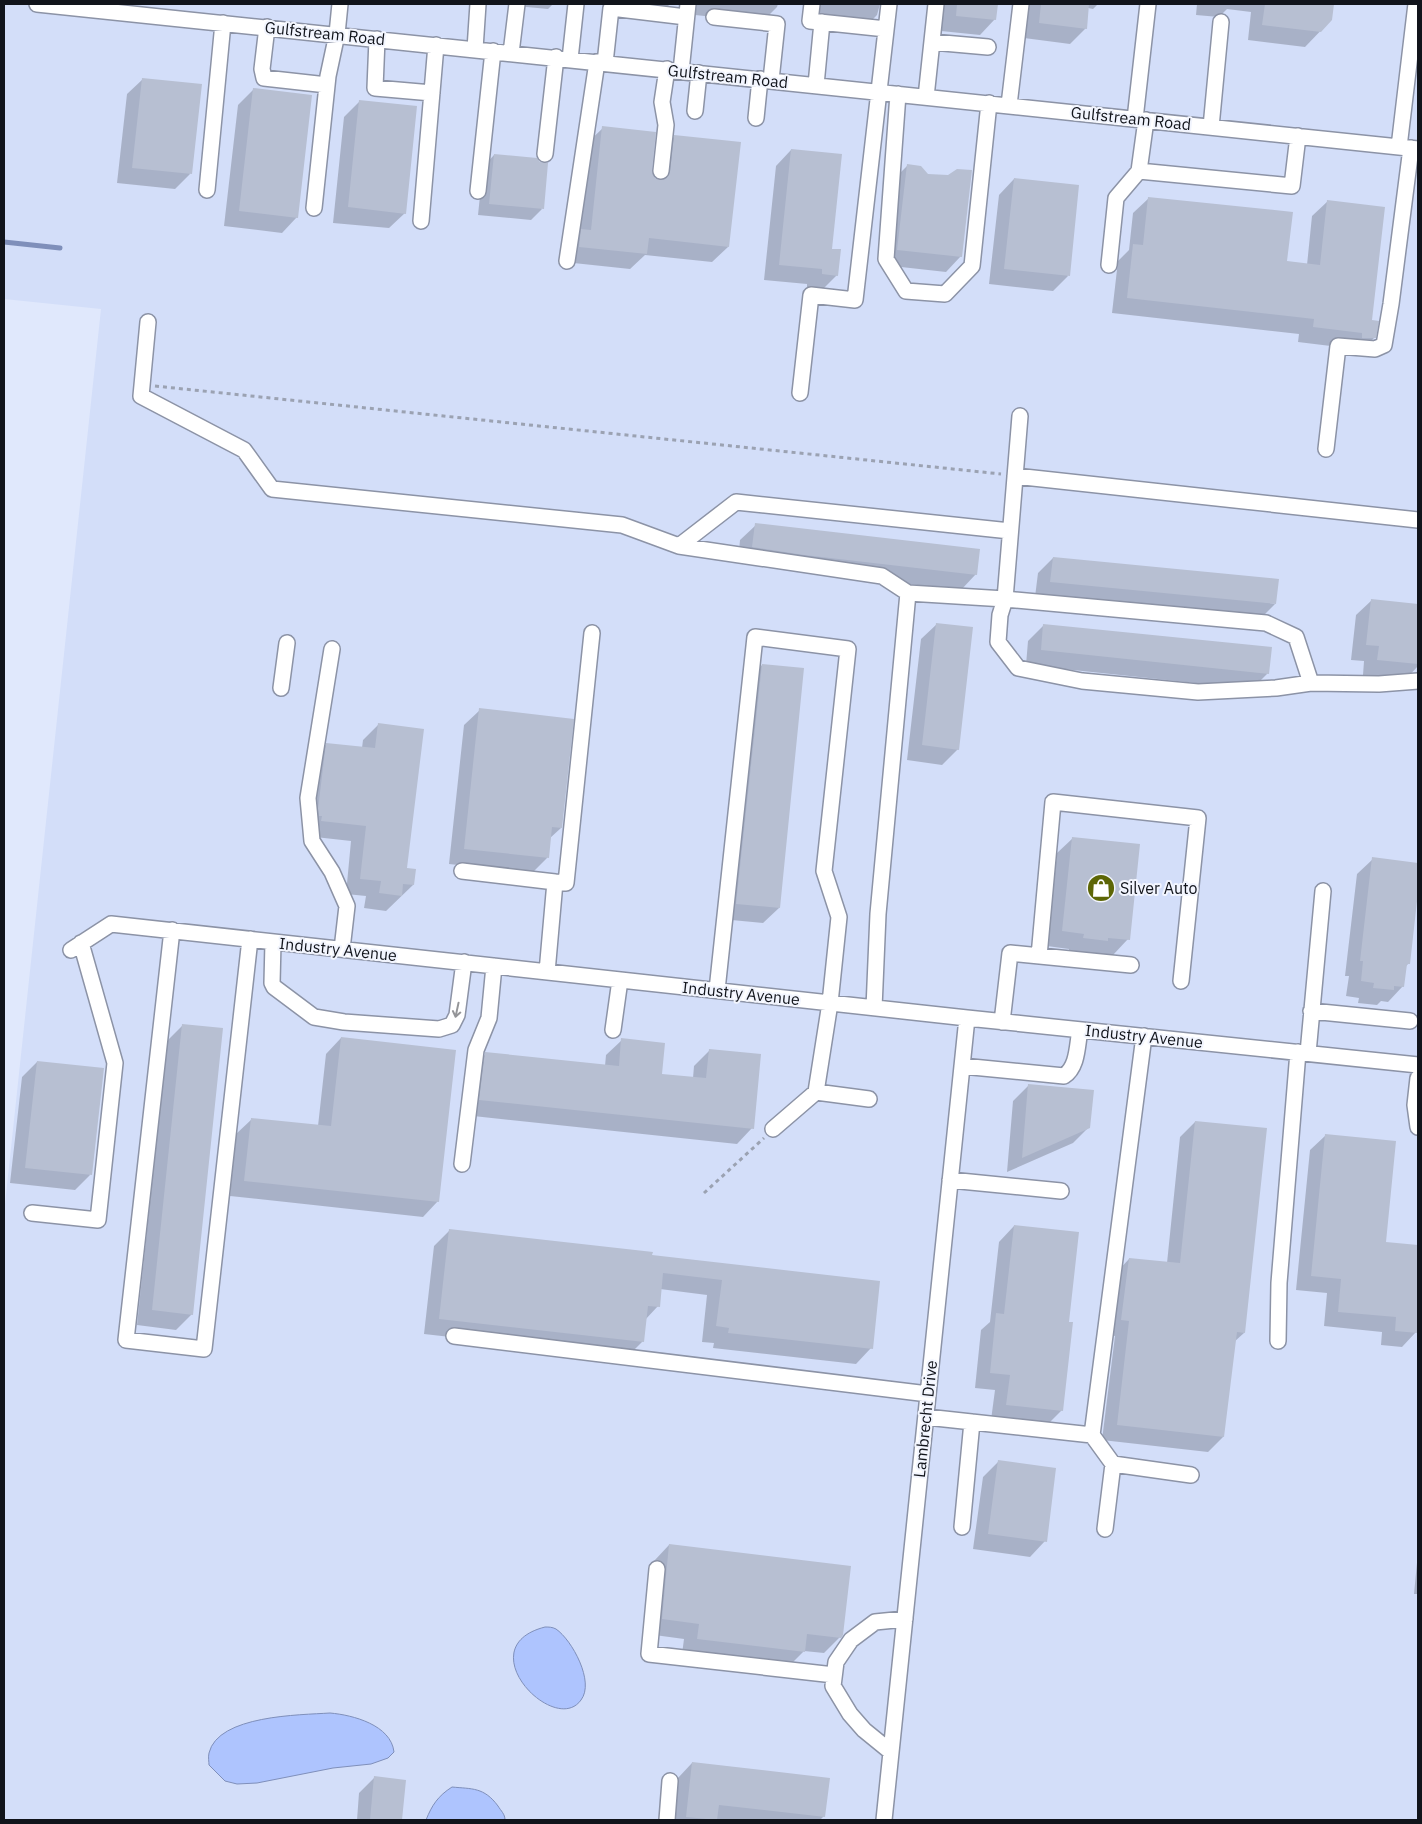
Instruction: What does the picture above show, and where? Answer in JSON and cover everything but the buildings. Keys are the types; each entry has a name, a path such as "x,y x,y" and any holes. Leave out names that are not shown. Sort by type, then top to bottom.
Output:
{"street":[{"name":"Gulfstream Road","path":"37,4 121,8 223,23 1409,148"},
{"path":"314,208 327,85 337,34 340,4"},
{"path":"475,49 478,4"},
{"path":"511,53 517,4"},
{"path":"545,154 563,58 576,4"},
{"path":"812,4 810,21 886,29"},
{"path":"800,392 811,295 856,300 875,116 880,92 889,4"},
{"path":"926,97 936,4"},
{"path":"1009,105 1020,4"},
{"path":"1109,265 1116,198 1139,171 1140,119 1148,4"},
{"path":"1326,449 1338,346 1375,349 1384,345 1391,304 1409,148 1416,4"},
{"path":"567,261 611,8 687,10 674,70 662,102 666,125 661,170"},
{"path":"714,17 777,24 756,118"},
{"path":"816,85 822,22"},
{"path":"1211,127 1221,22"},
{"path":"207,190 223,23"},
{"path":"267,27 262,69 264,78 327,85"},
{"path":"377,39 375,88 432,93"},
{"path":"932,42 988,47"},
{"path":"421,221 436,45"},
{"path":"478,191 493,51"},
{"path":"694,111 699,73"},
{"path":"898,94 886,259 906,291 945,294 972,266 989,103"},
{"path":"1139,171 1292,186 1298,136"},
{"path":"148,322 141,396 244,450 272,489 622,524 679,546 882,576 908,593 1005,599 1266,623 1296,637 1312,683"},
{"path":"1020,416 1005,599 1000,615 998,642 1018,668 1082,681 1198,692 1276,688 1312,683 1379,684 1418,681"},
{"path":"1015,476 1418,520"},
{"path":"679,546 736,502 1010,531"},
{"path":"874,1008 878,914 908,593"},
{"path":"462,872 566,883 592,633"},
{"path":"717,990 755,637 848,649 824,871 839,917 830,1003 816,1092 773,1129"},
{"path":"281,688 287,643"},
{"path":"332,648 308,798 312,841 332,872 347,906 342,949"},
{"path":"1039,956 1053,802 1198,818 1181,981"},
{"path":"547,972 555,882"},
{"path":"1278,1341 1279,1283 1303,1052 1312,1011 1322,891"},
{"name":"Industry Avenue","path":"32,1213 98,1220 115,1064 76,946 111,924 1002,1022 1418,1065"},
{"path":"172,930 126,1340 165,1345 204,1349 250,939"},
{"path":"274,942 272,983 274,987 314,1017 344,1022 439,1029 452,1025 457,1015 464,962"},
{"path":"1002,1022 1010,953 1131,965"},
{"path":"462,1164 476,1050 489,1018 494,966"},
{"path":"613,1030 620,980"},
{"path":"1312,1011 1410,1021"},
{"name":"Lambrecht Drive","path":"884,1820 967,1018"},
{"path":"962,1066 1064,1076 1070,1072 1076,1056 1080,1030"},
{"path":"1105,1529 1113,1464 1092,1435 1144,1036"},
{"path":"1418,1078 1415,1105 1418,1127"},
{"path":"816,1092 869,1099"},
{"path":"950,1180 1060,1191"},
{"path":"454,1336 928,1394"},
{"path":"926,1417 1092,1435"},
{"path":"962,1526 972,1422"},
{"path":"1113,1464 1191,1475"},
{"path":"657,1569 649,1654 834,1675"},
{"path":"891,1752 864,1730 850,1714 832,1686 836,1662 851,1640 875,1622 904,1619"},
{"path":"667,1820 670,1781"}],"path":[{"path":"142,384 1015,476"},
{"path":"704,1193 773,1129"}],"shaded area":[{"path":"4,4 1418,4 1418,1820 4,1820 4,1204 101,309 4,299"}],"water":[{"path":"545,1627 555,1628 562,1634 569,1642 580,1662 585,1692 581,1700 569,1708 553,1707 538,1698 524,1685 515,1669 514,1652 523,1637"},
{"path":"330,1713 360,1719 378,1728 386,1735 394,1752 388,1758 371,1764 333,1768 257,1783 237,1784 225,1781 209,1765 209,1753 216,1740 227,1731 243,1724 281,1717"},
{"path":"452,1787 477,1790 488,1795 502,1811 505,1820 426,1820 436,1801"}],"waterway":[{"path":"4,242 60,248"}],"place":[{"name":"Silver Auto","path":"1101,888"}]}
